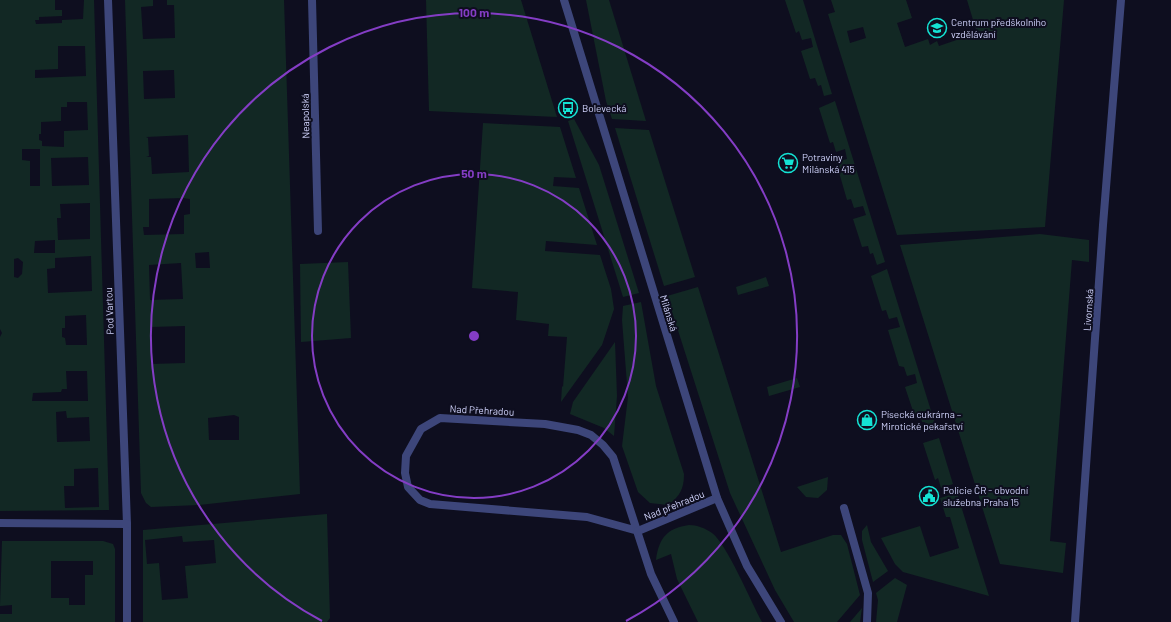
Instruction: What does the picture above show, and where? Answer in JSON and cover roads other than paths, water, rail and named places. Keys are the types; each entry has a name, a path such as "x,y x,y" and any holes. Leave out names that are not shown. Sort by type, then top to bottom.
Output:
{"street":[{"name":"Pod Vartou","path":"108,0 127,524 127,622"},
{"name":"Neapolská","path":"312,0 318,231"},
{"name":"Milánská","path":"564,0 717,498 747,566 780,622"},
{"name":"Livornská","path":"1075,622 1103,225 1121,0"},
{"name":"Nad Přehradou","path":"638,531 587,516 430,504 420,500 408,487 405,473 406,456 421,430 440,418 545,424 578,430 591,435 603,445 613,457 638,531 651,574 674,622"},
{"name":"Nad přehradou","path":"638,531 717,498"},
{"path":"844,508 868,593 867,622"},
{"path":"0,523 127,524"}],"place":[{"name":"Centrum předškolního vzdělávání","path":"937,28"},
{"name":"Bolevecká","path":"568,108"},
{"name":"Potraviny Milánská 415","path":"788,163"},
{"name":"Písecká cukrárna – Mirotické pekařství","path":"867,420"},
{"name":"Policie ČR - obvodní služebna Praha 15","path":"929,496"}]}
